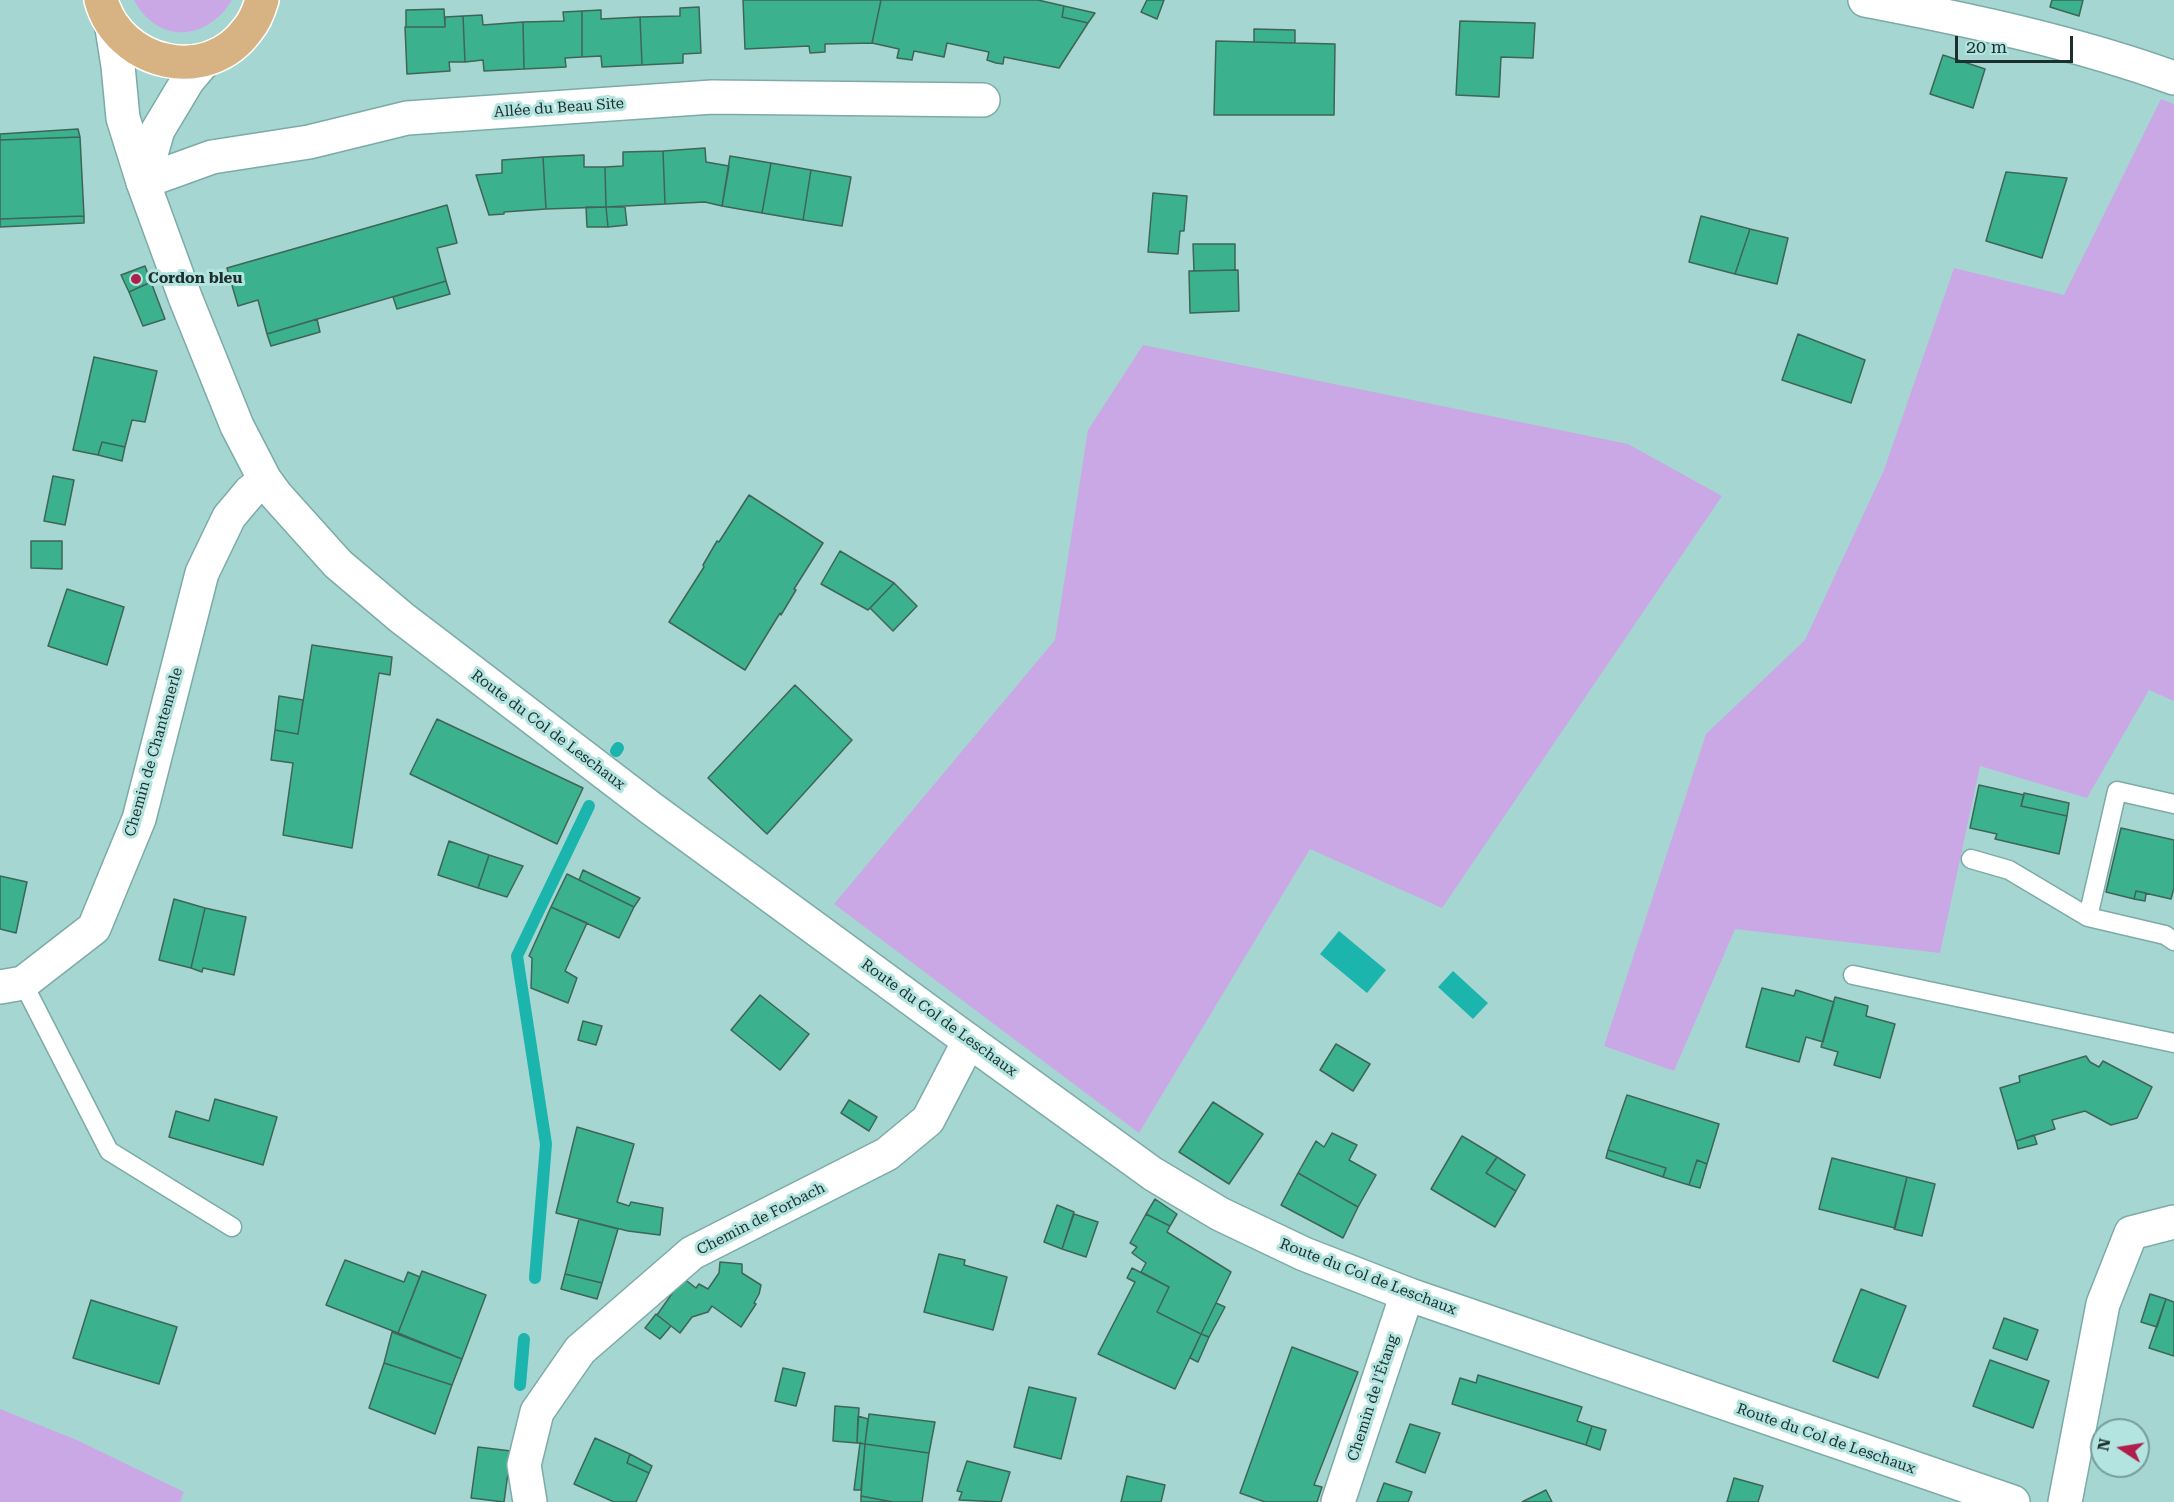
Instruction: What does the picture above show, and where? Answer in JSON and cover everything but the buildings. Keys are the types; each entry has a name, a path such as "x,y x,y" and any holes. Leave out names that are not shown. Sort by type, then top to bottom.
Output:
{"main road":[{"path":"106,11 122,36 136,48 152,57 170,62 189,62 206,59 222,52 248,31 262,0"}],"street":[{"path":"1865,0 1956,17 2120,59 2174,78"},
{"name":"Route du Col de Leschaux","path":"106,11 118,66 123,118 143,182 185,297 237,426 265,480 338,564 402,618 652,809 969,1041 1153,1174 1220,1214 1304,1254 1407,1294 2013,1502"},
{"path":"143,182 158,130 188,80 206,59"},
{"name":"Allée du Beau Site","path":"143,182 212,158 309,142 408,118 712,98 983,100"},
{"name":"Chemin de Chantemerle","path":"11,985 94,928 139,819 202,573 229,517 250,492 265,480"},
{"name":"Chemin de Forbach","path":"530,1502 524,1465 537,1412 580,1350 692,1253 887,1154 928,1120 969,1041"},
{"path":"2065,1502 2103,1305 2111,1284 2131,1233 2174,1222"},
{"name":"Chemin de l'Étang","path":"1338,1502 1407,1294"}],"lane":[{"path":"2088,917 2117,791 2174,804"},
{"path":"1971,859 2009,870 2088,917 2165,935 2174,941"},
{"path":"1853,975 2174,1043"},
{"path":"11,985 109,1152 232,1227"}],"shaded area":[{"path":"134,0 232,0 222,14 210,24 183,32 169,31 156,25 144,15"},
{"path":"2161,99 2174,104 2174,701 2149,690 2087,798 1980,766 1940,953 1735,929 1674,1071 1604,1046 1706,734 1805,640 1884,470 1954,268 2064,295"},
{"path":"1143,345 1628,444 1722,496 1442,908 1310,849 1139,1133 834,904 1055,640 1088,430"},
{"path":"0,1409 79,1441 184,1492 180,1502 0,1502"}],"water":[{"path":"1339,931 1386,970 1367,993 1320,954"},
{"path":"1453,971 1488,1003 1473,1019 1438,987"}],"waterway":[{"path":"535,1278 546,1144 517,956 589,806"},
{"path":"520,1385 524,1339"}],"place":[{"name":"Cordon bleu","path":"136,279"}]}
